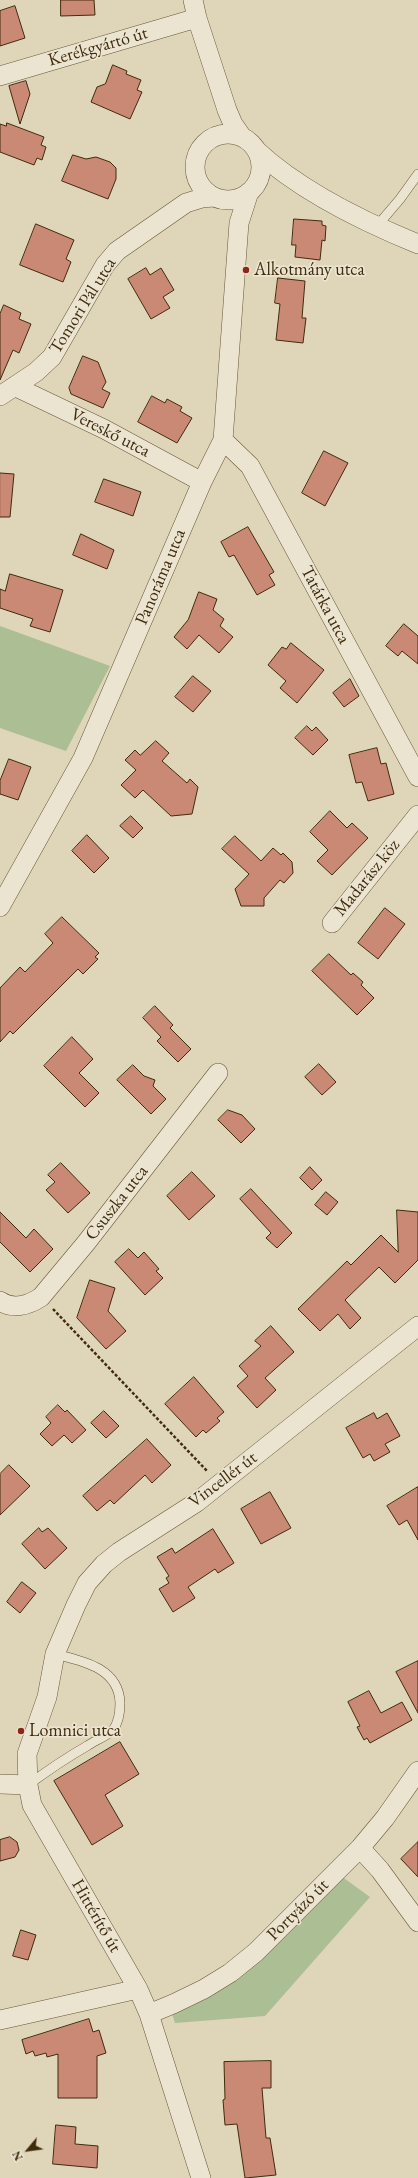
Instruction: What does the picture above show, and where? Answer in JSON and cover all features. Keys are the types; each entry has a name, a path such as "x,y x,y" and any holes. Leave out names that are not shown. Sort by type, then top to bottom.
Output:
{"street":[{"name":"Kerékgyártó út","path":"0,76 195,9"},
{"path":"195,9 232,124 242,137 282,171 340,208 418,244"},
{"path":"227,110 222,126 198,152 195,164 196,175 202,188 219,198 238,199 269,174 282,171"},
{"path":"214,136 228,134 242,137"},
{"path":"253,187 261,172 261,160 256,150"},
{"name":"Tomori Pál utca","path":"186,203 194,190 196,175"},
{"name":"Panoráma utca","path":"0,907 83,758 202,482 223,440 239,223 253,187"},
{"name":"Tomori Pál utca","path":"8,391 52,357 101,271 117,252 186,203 202,198 219,198"},
{"name":"Panoráma utca","path":"219,198 234,208 239,223"},
{"name":"Vereskő utca","path":"8,391 104,429 202,482"},
{"name":"Tatárka utca","path":"223,440 250,466 418,776"},
{"name":"Madarász köz","path":"332,923 418,815"},
{"name":"Csuszka utca","path":"0,1301 11,1306 23,1305 33,1303 41,1297 86,1243 218,1073"},
{"name":"Vincellér út","path":"55,1654 84,1588 104,1564 119,1552 197,1502 418,1326"},
{"name":"Hittérítő út","path":"55,1654 47,1697 27,1754 28,1785 32,1805 138,1989 149,2014 201,2178"},
{"name":"Portyázó út","path":"149,2014 185,1999 230,1973 289,1920 360,1848 385,1818 418,1771"},
{"path":"0,1784 28,1785"},
{"path":"360,1848 380,1870 418,1922"},
{"path":"0,2020 138,1989"}],"lane":[{"path":"377,226 400,199 418,174"},
{"path":"28,1785 53,1766 113,1730 120,1715 120,1696 112,1679 100,1668 88,1662 55,1654"}],"path":[{"path":"41,1297 220,1484"}],"green space":[{"path":"0,626 110,666 66,751 0,728"},
{"path":"341,1876 370,1897 265,2016 175,2023 171,2010"}],"building":[{"path":"61,0 94,0 95,15 61,16"},
{"path":"15,6 25,38 0,46 0,11"},
{"path":"113,65 127,71 126,74 141,80 137,90 142,92 130,119 91,102 97,87 105,84"},
{"path":"26,81 30,94 20,124 9,86"},
{"path":"7,123 44,137 41,145 46,147 42,160 37,158 34,165 0,152 0,124 6,126"},
{"path":"73,155 86,159 96,157 110,162 116,168 116,179 108,199 62,181"},
{"path":"294,219 322,221 322,225 326,226 325,241 322,240 320,260 295,257 296,245 292,245"},
{"path":"36,224 74,240 66,259 71,262 63,282 20,265"},
{"path":"146,268 150,275 161,268 174,290 163,297 170,308 151,319 128,279"},
{"path":"278,278 305,281 302,318 306,318 303,343 276,340 280,304 275,303"},
{"path":"4,305 21,313 19,319 31,324 19,353 13,350 0,380 0,314"},
{"path":"83,356 98,362 106,382 102,389 110,393 103,408 71,394 69,388"},
{"path":"152,396 165,403 167,399 182,407 180,411 192,418 177,443 138,422"},
{"path":"324,451 348,463 325,506 302,493"},
{"path":"0,473 14,474 10,517 0,517"},
{"path":"104,479 141,492 133,516 95,502"},
{"path":"248,527 274,572 269,575 275,585 257,595 234,555 229,557 221,542"},
{"path":"81,534 114,550 107,569 73,555"},
{"path":"10,574 63,590 50,632 30,626 33,619 0,608 0,589 5,591"},
{"path":"199,592 217,599 213,610 224,619 220,626 233,637 219,653 199,635 187,649 174,637 188,620"},
{"path":"404,624 418,636 418,664 402,651 398,656 386,646"},
{"path":"291,643 324,670 297,703 280,688 286,681 268,665 282,647 286,649"},
{"path":"193,676 211,691 193,712 175,697"},
{"path":"350,679 359,696 344,707 333,693"},
{"path":"307,726 312,731 316,727 328,740 313,755 295,738"},
{"path":"156,741 169,753 162,761 187,783 190,779 198,787 192,814 171,816 143,790 135,798 121,785 136,770 125,760 135,750 140,755"},
{"path":"377,748 381,764 386,763 394,794 368,801 362,782 356,783 349,755"},
{"path":"9,759 31,767 18,800 0,794 0,781"},
{"path":"330,811 347,828 352,823 368,838 332,875 317,861 328,850 310,832"},
{"path":"131,816 143,828 133,838 120,826"},
{"path":"87,835 109,858 94,873 72,851"},
{"path":"235,836 261,861 273,848 281,855 283,853 292,862 293,873 284,883 280,880 264,898 264,906 241,906 235,889 249,874 222,849"},
{"path":"385,908 405,924 378,959 358,943"},
{"path":"62,917 99,953 95,957 98,959 83,974 78,969 13,1034 10,1031 0,1042 0,988 20,967 25,972 53,943 45,934"},
{"path":"329,954 351,975 353,973 363,982 361,985 374,998 357,1015 312,971"},
{"path":"155,1006 173,1025 170,1028 191,1049 178,1062 157,1041 161,1037 143,1018"},
{"path":"72,1037 93,1059 79,1073 99,1093 85,1107 44,1066"},
{"path":"319,1064 336,1082 322,1095 305,1077"},
{"path":"133,1065 144,1076 155,1080 153,1086 166,1099 151,1114 117,1080"},
{"path":"228,1110 242,1115 255,1129 241,1143 218,1120"},
{"path":"61,1163 90,1193 68,1213 46,1190 55,1182 48,1175"},
{"path":"310,1167 322,1180 312,1190 300,1178"},
{"path":"192,1172 215,1196 189,1220 167,1196"},
{"path":"251,1189 292,1233 277,1248 266,1238 271,1233 240,1199"},
{"path":"326,1192 338,1202 327,1215 315,1205"},
{"path":"397,1210 418,1212 418,1260 395,1283 379,1267 345,1300 361,1318 350,1329 338,1314 320,1331 298,1309 347,1261 351,1265 381,1235 398,1252"},
{"path":"0,1212 26,1238 34,1229 53,1249 30,1272 0,1242"},
{"path":"129,1249 138,1258 144,1252 159,1269 156,1271 163,1278 145,1295 115,1262"},
{"path":"90,1280 115,1288 108,1311 126,1331 106,1349 77,1318"},
{"path":"271,1326 294,1352 265,1378 276,1390 257,1408 237,1386 248,1376 239,1366 261,1346 255,1341"},
{"path":"194,1377 224,1412 217,1418 220,1421 206,1433 203,1430 196,1437 165,1404"},
{"path":"58,1405 65,1412 67,1410 86,1430 72,1443 64,1435 52,1446 40,1434 51,1423 46,1417"},
{"path":"104,1411 119,1426 106,1438 91,1423"},
{"path":"374,1413 377,1419 387,1413 400,1436 385,1444 390,1452 374,1461 370,1454 363,1458 346,1428"},
{"path":"147,1439 171,1465 152,1483 145,1475 114,1504 110,1500 97,1511 83,1496"},
{"path":"9,1465 30,1486 0,1515 0,1474"},
{"path":"418,1487 418,1540 407,1520 399,1525 387,1506"},
{"path":"270,1492 291,1528 261,1544 241,1509"},
{"path":"39,1528 42,1532 48,1528 67,1548 45,1569 22,1544"},
{"path":"213,1529 234,1563 218,1573 215,1569 188,1587 195,1598 173,1612 159,1589 169,1583 166,1578 169,1576 157,1557 172,1548 175,1553"},
{"path":"22,1582 36,1593 20,1613 7,1602"},
{"path":"418,1661 418,1713 396,1672"},
{"path":"369,1691 381,1713 402,1702 412,1720 370,1743 367,1738 364,1740 357,1727 360,1726 348,1702"},
{"path":"120,1742 139,1774 105,1795 123,1826 92,1845 54,1781"},
{"path":"10,1837 17,1842 19,1850 15,1857 0,1861 0,1840"},
{"path":"418,1842 418,1877 401,1859"},
{"path":"21,1930 36,1935 28,1960 13,1956"},
{"path":"89,2019 93,2032 99,2030 106,2053 97,2056 97,2098 58,2098 58,2054 47,2057 46,2053 35,2056 33,2051 26,2054 22,2040"},
{"path":"271,2061 271,2088 262,2088 266,2138 270,2138 276,2175 245,2178 237,2124 225,2125 223,2100 225,2099 224,2062"},
{"path":"56,2125 76,2127 75,2144 98,2146 97,2168 53,2164"}],"place":[{"name":"Alkotmány utca","path":"246,270"},
{"name":"Lomnici utca","path":"21,1731"}]}
